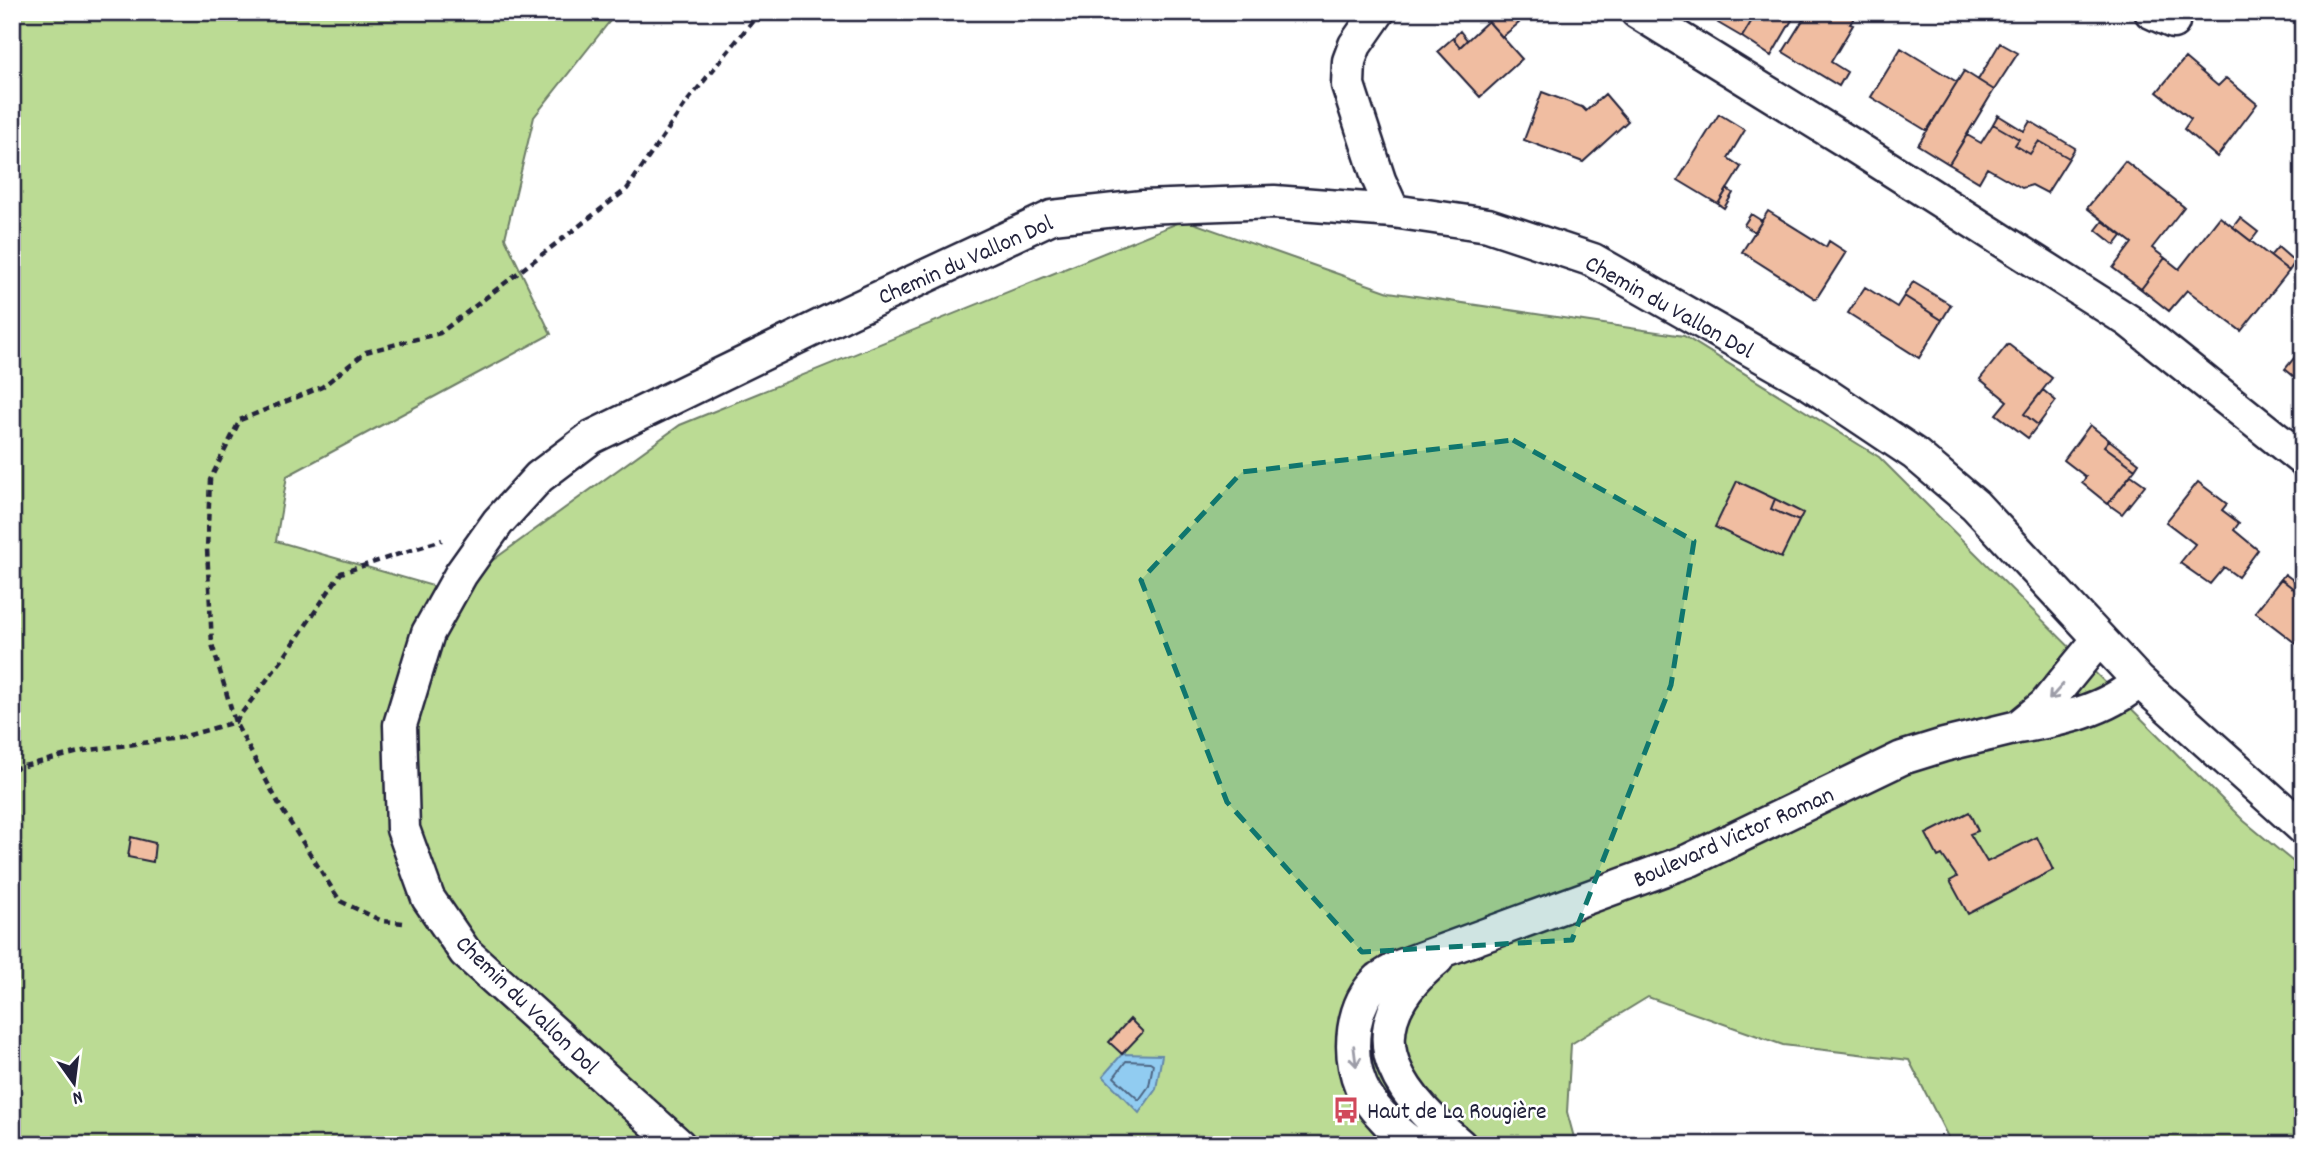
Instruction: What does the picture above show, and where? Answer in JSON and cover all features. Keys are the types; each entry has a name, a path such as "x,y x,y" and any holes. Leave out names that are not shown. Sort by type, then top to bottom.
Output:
{"street":[{"path":"1378,12 1356,45 1349,61 1348,85 1379,180 1393,211"},
{"path":"1637,12 2129,321 2303,460"},
{"name":"Chemin du Vallon Dol","path":"679,1145 465,952 428,898 403,829 400,725 428,632 461,574 498,522 539,477 592,437 1052,217 1143,207 1274,202 1393,211 1488,225 1593,260 1809,383 1915,454 1975,505 2138,681 2303,828"},
{"name":"Boulevard Victor Roman","path":"2018,727 2045,705 2099,639"},
{"name":"Boulevard Victor Roman","path":"1416,1145 1408,1142 1371,1105 1361,1085 1355,1063 1353,1040 1356,1017 1364,999 1379,979 1398,967 1690,860 1902,758 1965,739 2056,720 2092,709 2126,693 2138,681"},
{"name":"Boulevard Victor Roman","path":"1449,949 1418,974 1401,997 1393,1012 1388,1031 1389,1054 1398,1079 1440,1128 1460,1145"}],"path":[{"path":"448,928 382,921 340,901 281,808 235,722 212,644 207,550 210,480 240,420 322,387 366,352 440,333 627,189 686,103 760,12"},
{"path":"12,769 83,751 179,738 235,722 285,656 341,573 446,539"}],"highlighted area":[{"path":"1513,440 1694,541 1671,685 1572,940 1362,952 1227,802 1141,580 1242,472"}],"green space":[{"path":"12,12 617,12 534,117 505,238 551,334 287,476 276,541 450,591 680,425 1185,220 1389,292 1684,336 1879,457 2244,821 2303,870 2303,1145 1952,1145 1909,1060 1783,1045 1648,997 1571,1044 1567,1112 1576,1145 12,1145"}],"water":[{"path":"1122,1054 1162,1055 1156,1089 1139,1113 1103,1076"}],"building":[{"path":"1498,12 1509,12 1519,23 1502,37 1488,21"},
{"path":"1724,12 1757,12 1742,37 1718,23"},
{"path":"1757,12 1778,12 1792,20 1771,56 1742,37"},
{"path":"1808,12 1858,12 1831,62 1847,72 1839,86 1783,52"},
{"path":"1488,21 1522,59 1480,97 1438,51 1453,38 1460,47"},
{"path":"1460,31 1467,40 1460,47 1453,38"},
{"path":"2000,43 2018,53 1994,90 1978,80"},
{"path":"1901,48 1957,82 1927,131 1871,97"},
{"path":"2185,58 2218,86 2226,78 2257,104 2217,157 2184,129 2191,119 2157,92"},
{"path":"1964,71 1994,90 1949,164 1918,145"},
{"path":"1542,92 1586,111 1605,94 1628,121 1583,162 1524,140"},
{"path":"1719,114 1745,130 1728,158 1741,167 1718,204 1678,180"},
{"path":"1998,115 2024,131 2030,121 2075,148 2069,158 2039,141 2030,154 2015,145 2019,139 1993,124"},
{"path":"1993,124 2019,139 2015,145 2030,154 2039,141 2069,158 2047,193 2032,185 2022,188 1987,168 1979,182 1949,164 1967,135 1981,143"},
{"path":"2125,161 2184,207 2152,248 2165,258 2141,289 2113,268 2132,243 2087,208"},
{"path":"1727,189 1733,193 1724,208 1718,204"},
{"path":"1768,211 1826,247 1829,241 1846,252 1816,299 1742,252"},
{"path":"1751,214 1762,221 1755,232 1744,225"},
{"path":"2220,217 2289,271 2241,331 2187,290 2169,311 2141,289 2165,258 2179,269"},
{"path":"2240,218 2258,232 2251,241 2233,227"},
{"path":"2103,221 2122,236 2115,245 2096,230"},
{"path":"2278,247 2295,262 2289,271 2270,256"},
{"path":"1913,282 1951,305 1942,320 1904,296"},
{"path":"1865,287 1897,307 1904,296 1942,320 1919,358 1848,313"},
{"path":"2008,344 2052,378 2024,414 2038,425 2028,438 1996,414 2007,401 1980,379"},
{"path":"2303,347 2303,384 2285,369"},
{"path":"2043,390 2056,401 2038,425 2024,414"},
{"path":"2090,425 2109,440 2104,446 2135,469 2108,504 2082,483 2086,477 2064,460"},
{"path":"2109,440 2139,463 2135,469 2104,446"},
{"path":"2131,475 2145,485 2122,514 2108,504"},
{"path":"1737,481 1775,499 1771,509 1799,521 1781,558 1715,527"},
{"path":"2198,482 2227,504 2222,510 2239,523 2234,530 2258,550 2238,577 2224,567 2210,584 2180,563 2195,544 2166,522"},
{"path":"1775,499 1803,513 1799,521 1771,509"},
{"path":"2285,574 2301,586 2303,583 2303,596 2281,579"},
{"path":"2281,579 2303,596 2303,649 2255,612"},
{"path":"1969,812 1978,831 1970,834 1987,862 2037,837 2053,870 1968,914 1950,881 1957,877 1942,855 1938,857 1926,834"},
{"path":"131,837 155,843 153,862 128,857"},
{"path":"1130,1019 1143,1032 1122,1054 1109,1042"}],"place":[{"name":"Haut de La Rougière","path":"1346,1110"}]}
